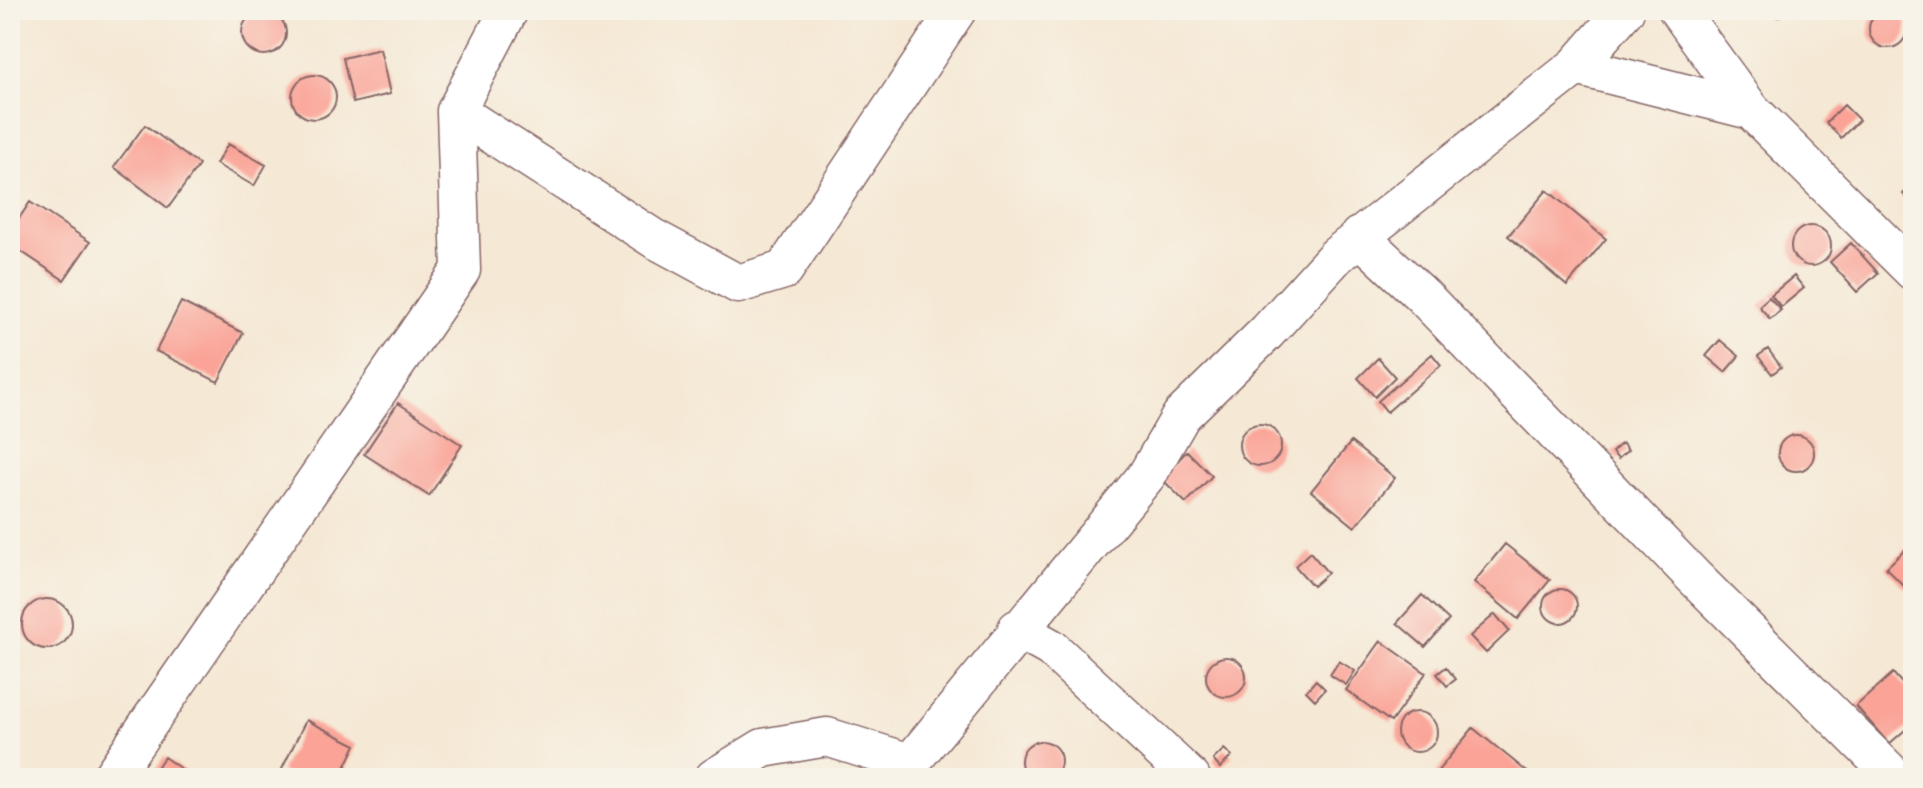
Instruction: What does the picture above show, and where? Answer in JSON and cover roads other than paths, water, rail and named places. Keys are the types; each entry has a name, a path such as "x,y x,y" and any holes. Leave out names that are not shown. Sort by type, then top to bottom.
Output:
{"street":[{"path":"111,778 461,270 456,111 509,10"},
{"path":"456,111 653,238 738,284 784,270 957,10"},
{"path":"714,778 763,748 827,737 904,770 1017,629 1147,475 1181,416 1359,236 1576,66 1625,10"},
{"path":"1678,10 1751,110 1913,271"},
{"path":"1576,66 1751,110"},
{"path":"1359,236 1423,296 1694,577 1896,778"},
{"path":"1017,629 1051,648 1191,778"}]}
